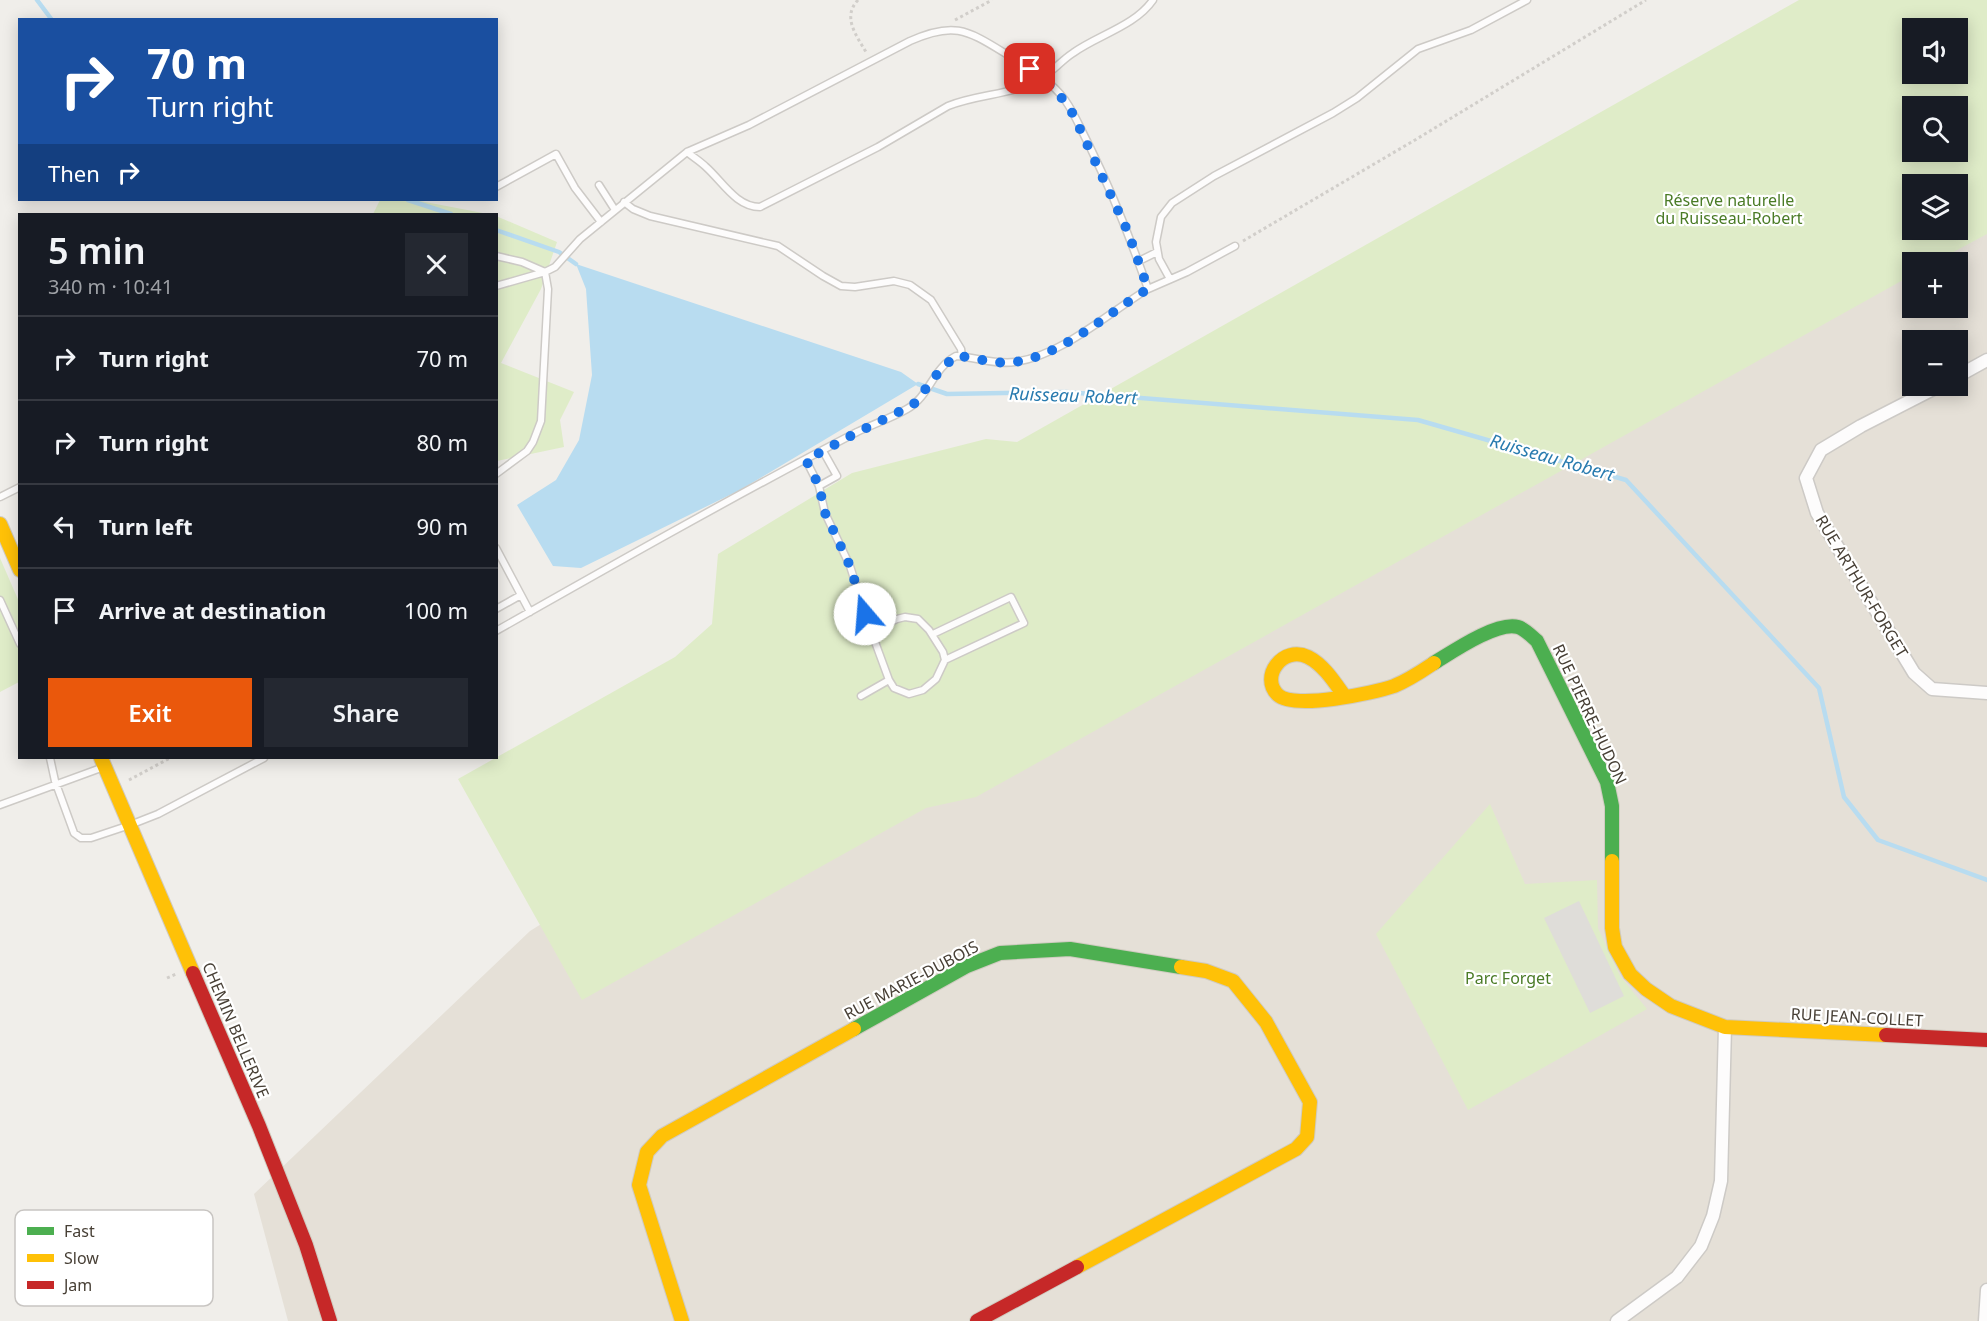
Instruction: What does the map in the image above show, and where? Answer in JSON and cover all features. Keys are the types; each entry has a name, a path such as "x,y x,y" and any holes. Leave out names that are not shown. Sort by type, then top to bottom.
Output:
{"street":[{"path":"1968,370 1987,360"},
{"name":"RUE ARTHUR-FORGET","path":"1920,396 1861,426 1821,450 1806,478 1817,513 1914,673 1932,689 1987,693"},
{"path":"0,524 18,565"},
{"name":"RUE PIERRE-HUDON","path":"1345,697 1325,671 1312,659 1298,654 1285,656 1274,666 1271,681 1276,694 1285,700 1300,702 1345,697 1399,684 1496,628 1515,626 1528,632 1539,644 1607,782 1612,806 1612,928 1615,947 1630,974 1646,989 1671,1006 1725,1027"},
{"name":"CHEMIN BELLERIVE","path":"103,762 287,1196 306,1245 330,1321"},
{"name":"RUE MARIE-DUBOIS","path":"682,1321 639,1185 647,1152 662,1136 968,966 1000,953 1070,949 1206,970 1233,981 1266,1022 1310,1102 1307,1137 1296,1149 977,1321"},
{"path":"1617,1321 1677,1277 1701,1246 1713,1216 1721,1181 1725,1027"},
{"name":"RUE JEAN-COLLET","path":"1725,1027 1987,1040"},
{"path":"1985,1321 1987,1290"}],"lane":[{"path":"687,152 740,200 747,205 760,207 878,147 948,106 960,101 1021,88 1042,78 1076,51 1138,15 1153,0"},
{"path":"1170,279 1157,252 1157,234 1161,217 1179,197 1357,98 1418,49 1471,30 1527,0"},
{"path":"498,285 544,272 560,264 580,239 687,152 749,125 927,34 950,29 972,34 985,41 1042,78 1065,100 1128,232 1148,289"},
{"path":"498,186 556,154 575,188 601,222"},
{"path":"599,185 615,210"},
{"path":"624,202 650,216 778,246 841,286 855,287 894,281 910,285 931,300 939,310 961,349 962,356"},
{"path":"498,630 624,558 858,432 908,409 918,401 932,379 950,359 962,356 1014,362 1033,358 1068,342 1148,289 1235,246"},
{"path":"1139,261 1157,252"},
{"path":"498,256 522,262 544,272"},
{"path":"498,473 527,451 541,421 548,289 544,272"},
{"path":"819,486 837,476 823,451"},
{"path":"806,460 819,486 825,513 850,566 871,631 889,680 902,692 915,693 932,684 945,660 933,634 918,619 905,617 871,631"},
{"path":"0,497 18,489"},
{"path":"498,552 530,612"},
{"path":"498,608 521,595"},
{"path":"933,634 1011,597 1024,623 945,660"},
{"path":"0,600 18,640"},
{"path":"861,696 889,680"},
{"path":"50,759 57,786 77,836 86,839 158,814 262,759"},
{"path":"0,805 57,786 103,762"}],"path":[{"path":"858,0 851,9 851,22 871,62"},
{"path":"950,29 954,20 992,0"},
{"path":"1235,246 1646,0"},
{"path":"114,787 168,759"}],"shaded area":[{"path":"1987,232 1987,1321 288,1321 254,1194 530,931 829,745 1902,277 1902,318 1968,318 1968,252 1950,252"},
{"path":"1579,901 1624,996 1590,1013 1544,918"}],"green space":[{"name":"Réserve naturelle du Ruisseau-Robert","path":"1799,0 1987,0 1987,234 1954,252 1902,252 1902,281 976,797 926,808 582,1000 458,779 494,759 498,759 498,757 675,657 712,624 718,554 852,473 986,439 1017,442"},
{"path":"380,201 420,201 483,213 374,213"},
{"path":"498,217 557,242 541,289 501,363 574,392 560,420 564,447 498,461"},
{"path":"0,558 18,599 18,683 0,692"},
{"name":"Parc Forget","path":"1490,804 1525,884 1597,880 1598,928 1620,976 1647,1009 1468,1110 1376,934"}],"water":[{"path":"576,264 901,372 918,384 740,490 581,568 553,566 517,505 556,480 579,440 592,375 586,289"}],"waterway":[{"name":"Ruisseau Robert","path":"37,0 50,18"},
{"name":"Ruisseau Robert","path":"411,201 448,213"},
{"name":"Ruisseau Robert","path":"498,231 559,252 576,264"},
{"name":"Ruisseau Robert","path":"918,384 947,394 1066,392 1418,420 1626,480 1819,688 1844,797 1878,840 1987,880"}],"traffic: fast":[{"path":"1434,663 1487,633 1509,626 1526,631 1537,641 1607,782 1612,806 1612,861"},
{"path":"854,1029 967,966 1000,953 1070,949 1181,967"}],"traffic: slow":[{"path":"0,524 18,565"},
{"path":"1345,697 1324,669 1308,657 1299,654 1290,655 1276,665 1273,672 1271,680 1278,695 1287,699 1316,701 1353,696 1394,686 1434,663"},
{"path":"101,759 193,973"},
{"path":"1612,861 1612,928 1615,947 1630,974 1646,989 1671,1006 1725,1027 1886,1035"},
{"path":"1077,1267 1296,1149 1307,1137 1310,1102 1266,1022 1233,981 1206,971 1181,967"},
{"path":"682,1321 639,1185 647,1152 662,1136 854,1029"}],"traffic: jam":[{"path":"193,973 259,1126 306,1245 330,1321"},
{"path":"1886,1035 1987,1040"},
{"path":"977,1321 1077,1267"}],"route":[{"path":"865,614 850,566 825,513 819,486 806,460 908,409 918,401 932,379 950,359 962,356 1014,362 1033,358 1068,342 1148,289 1128,232 1073,114 1056,90 1030,69"}]}
